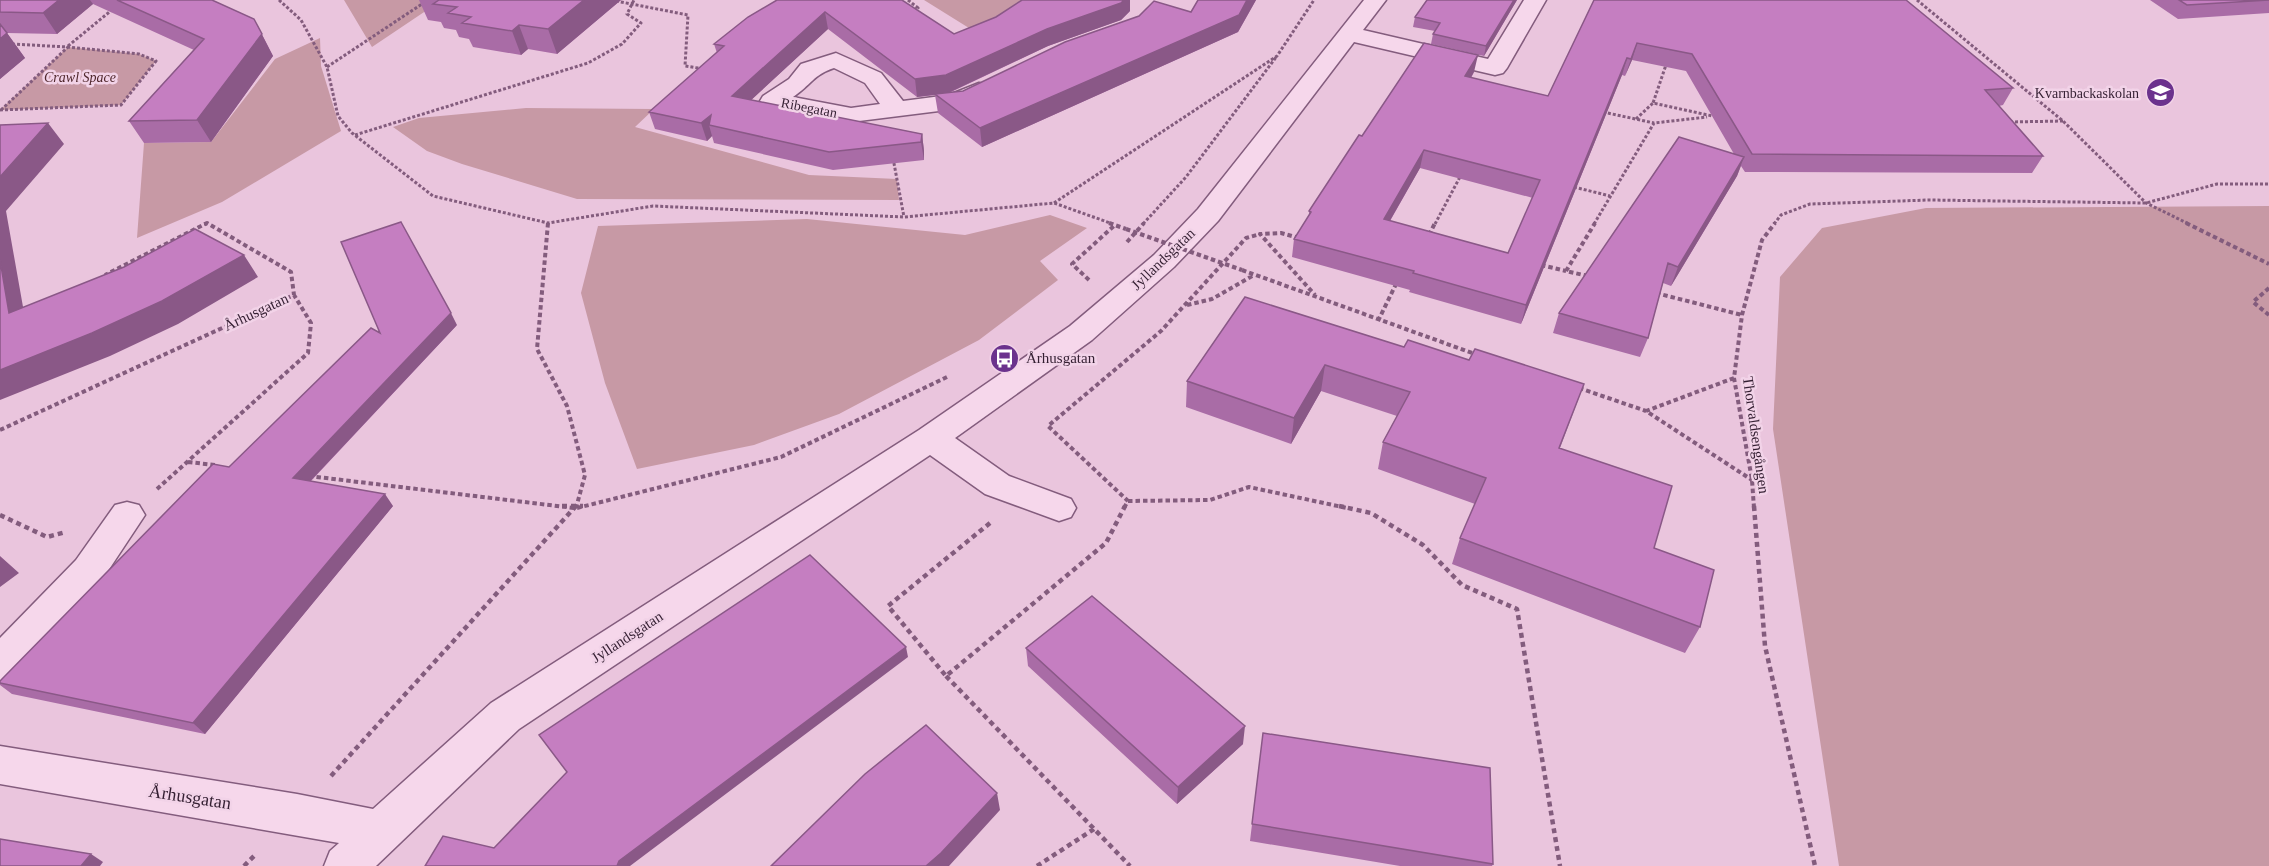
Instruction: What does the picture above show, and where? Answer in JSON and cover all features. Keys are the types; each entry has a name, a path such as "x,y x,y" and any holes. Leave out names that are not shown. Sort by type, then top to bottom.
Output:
{"street":[{"name":"Jyllandsgatan","path":"346,866 380,831 505,716 932,438 1081,333 1164,261 1208,215 1375,0"},
{"path":"1350,34 1495,68 1535,0"},
{"path":"896,110 955,102 996,82"},
{"path":"932,438 997,485 1059,508"},
{"path":"0,664 89,570 127,515"},
{"name":"Århusgatan","path":"0,765 297,814 380,831"}],"path":[{"path":"279,0 301,20 327,67 338,116 355,135 433,196 548,223 653,206 904,217 1054,203 1316,296 1378,321 1479,355"},
{"path":"327,67 428,0"},
{"path":"611,0 634,2 688,15 685,66 707,70"},
{"path":"908,0 918,8 909,13"},
{"path":"1122,247 1186,177 1277,56 1314,0"},
{"path":"1917,0 2062,121 2146,203 2269,264"},
{"path":"355,135 588,63 622,44 640,23 627,14 634,2"},
{"path":"0,110 68,47 116,7"},
{"path":"0,43 140,54 156,61 121,105 0,110"},
{"path":"1054,203 1277,56"},
{"path":"1635,119 1653,103 1668,60"},
{"path":"1653,103 1722,117"},
{"path":"1601,111 1654,123 1711,116"},
{"path":"2005,122 2062,121"},
{"path":"1566,271 1654,123"},
{"path":"893,156 904,217"},
{"path":"1428,238 1463,171"},
{"name":"Thorvaldsengången","path":"1815,866 1765,646 1752,480 1734,378 1742,315 1762,240 1781,215 1810,204 1929,200 2146,203 2217,184 2269,184"},
{"path":"1566,185 1610,196"},
{"name":"Århusgatan","path":"0,430 294,296 291,272 207,223 104,276"},
{"path":"244,866 297,814 576,508 585,476 567,406 537,349 548,223"},
{"path":"1082,288 1091,282 1072,264 1114,225"},
{"path":"1303,239 1281,233 1260,234 1316,296"},
{"path":"1532,262 1588,276"},
{"path":"1186,306 1212,299 1254,275"},
{"path":"1378,321 1400,275"},
{"path":"2269,288 2253,302 2269,315"},
{"path":"1654,293 1742,315"},
{"path":"0,515 47,537 127,515 308,353 311,323 294,296"},
{"path":"305,476 576,508 781,457 950,376"},
{"path":"1646,411 1734,378"},
{"path":"1568,385 1646,411 1752,480"},
{"path":"188,462 223,466"},
{"path":"1128,501 1210,500 1249,487 1371,513 1423,545 1462,585 1517,609 1560,866"},
{"path":"946,676 1130,866"},
{"path":"1038,866 1094,829"}],"green space":[{"path":"344,0 442,0 372,47"},
{"path":"924,0 1035,0 977,33"},
{"path":"320,38 321,66 341,131 222,202 137,238 144,143 211,142 275,59"},
{"name":"Crawl Space","path":"68,47 139,54 156,61 121,105 0,110"},
{"path":"526,108 654,109 635,127 809,175 897,179 899,200 577,199 427,151 393,127 419,118"},
{"path":"2269,206 2269,866 1839,866 1773,429 1780,277 1822,228 1926,208"},
{"path":"1050,215 1087,228 1040,261 1058,280 979,340 839,414 754,445 637,469 605,383 581,293 598,226 807,219 965,235"}],"building":[{"path":"0,0 59,0 43,13 0,12"},
{"path":"117,0 212,0 254,19 262,34 197,120 129,121 204,39"},
{"path":"439,0 584,0 548,29 519,25 512,31 462,23 471,17 448,13 457,7 433,4"},
{"path":"777,0 902,0 954,34 996,17 1022,0 1124,0 1047,29 946,75 915,79 825,12 732,96 922,134 921,142 829,152 709,125 711,115 701,123 649,112 724,46 714,44 748,17"},
{"path":"1198,0 1247,0 1239,15 980,128 935,94 963,91 1065,42 1139,16 1154,1 1191,12"},
{"path":"1427,0 1514,0 1486,46 1433,34 1440,23 1415,17"},
{"path":"1594,0 1906,0 2013,88 1985,90 2043,156 1752,154 1692,54 1637,43 1631,59 1627,58 1526,305 1413,273 1414,271 1294,239 1311,212 1309,211 1359,135 1362,136 1424,43 1478,55 1465,76 1548,96","holes":["1424,150 1540,180 1508,253 1384,219"]},
{"path":"2179,0 2269,0 2187,5"},
{"path":"0,24 7,33 0,39"},
{"path":"48,123 0,177 0,125"},
{"path":"1679,137 1744,157 1678,267 1668,263 1648,338 1559,313"},
{"path":"401,222 451,313 293,478 385,494 193,723 0,683 213,464 229,467 371,328 380,333 341,242"},
{"path":"195,229 244,255 162,301 92,333 0,370 0,260 9,313 124,267"},
{"path":"1245,297 1404,347 1408,340 1469,360 1475,349 1584,384 1559,448 1672,486 1654,548 1714,570 1700,627 1460,538 1486,478 1383,442 1410,392 1325,365 1294,418 1187,381"},
{"path":"810,555 906,647 619,861 617,866 425,866 443,836 494,848 567,772 539,735"},
{"path":"1092,596 1245,726 1178,787 1026,648"},
{"path":"926,725 997,793 941,853 926,866 771,866 865,774"},
{"path":"1263,733 1490,768 1493,864 1252,824"},
{"path":"0,839 91,854 81,866 0,866"}],"place":[{"name":"Kvarnbackaskolan","path":"2160,93"},
{"name":"Århusgatan","path":"1005,358"}]}
